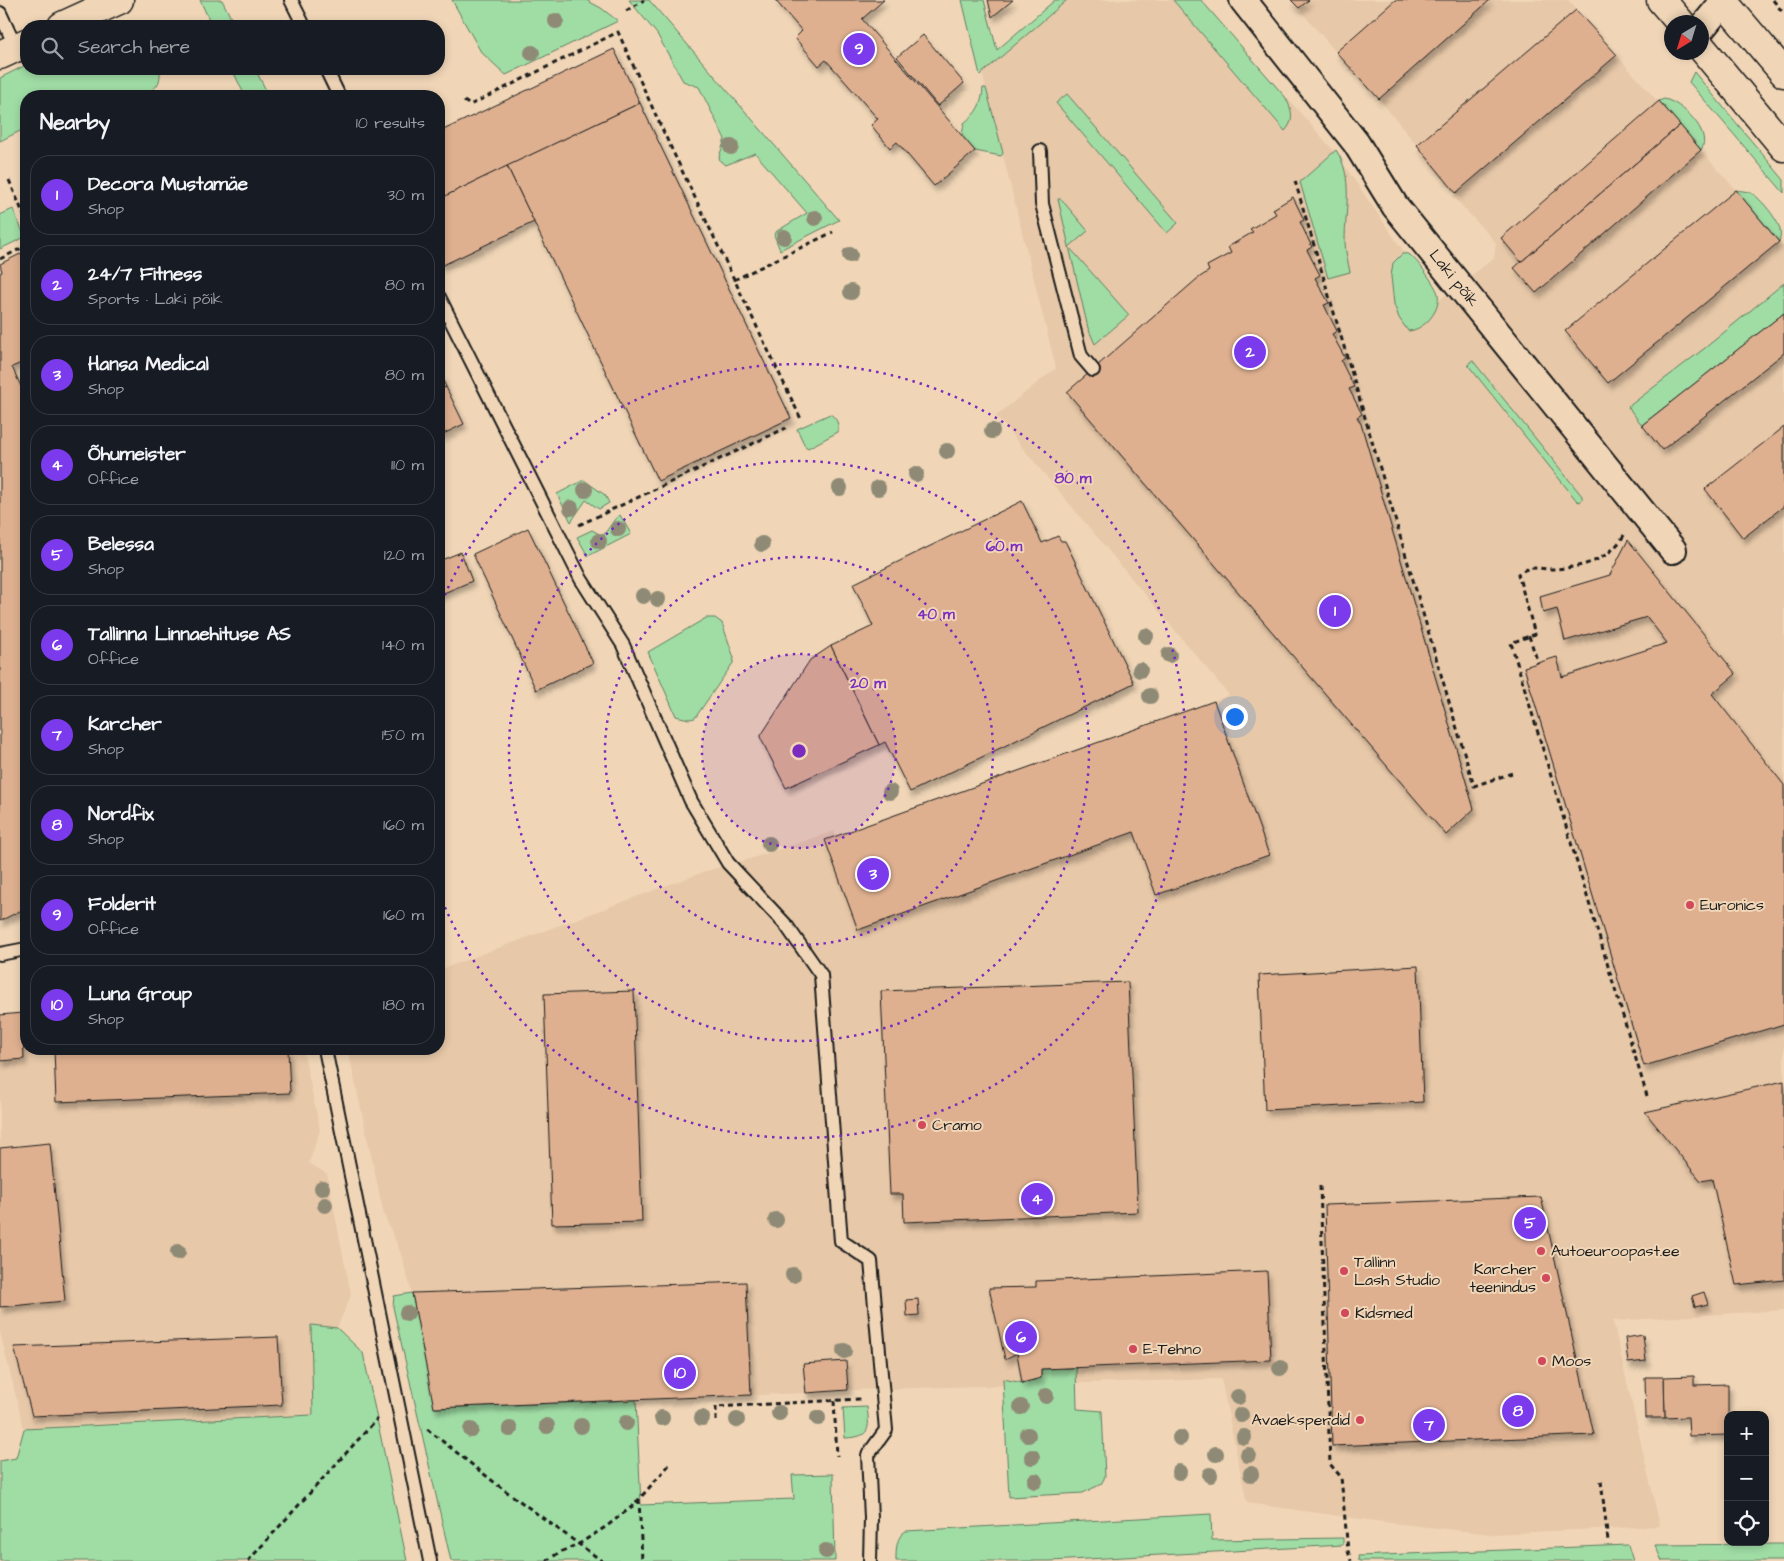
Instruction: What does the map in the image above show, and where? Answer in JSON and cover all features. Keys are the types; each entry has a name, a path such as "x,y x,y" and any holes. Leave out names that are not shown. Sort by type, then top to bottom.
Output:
{"main road":[{"path":"75,20 119,0"},
{"path":"1661,0 1674,15"},
{"path":"1723,1 1784,73"},
{"path":"1709,56 1784,147"}],"street":[{"name":"Laki põik","path":"1243,0 1356,143 1395,206 1673,550"},
{"path":"1709,19 1723,1"}],"lane":[{"path":"291,0 301,20"},
{"path":"0,13 14,49"},
{"path":"329,75 336,90"},
{"path":"1040,152 1042,204 1080,356 1092,370"},
{"path":"445,309 581,579 623,645 691,801 728,863 786,925 821,975 841,1240 871,1261 886,1430 868,1455 871,1518 870,1561"},
{"path":"0,954 20,950"},
{"path":"326,1055 430,1561"}],"path":[{"path":"626,11 644,0"},
{"path":"1773,0 1784,14"},
{"path":"464,101 470,105 618,32 664,133 802,421"},
{"path":"10,180 20,205"},
{"path":"1295,181 1474,786 1515,772"},
{"path":"734,280 833,232"},
{"path":"0,259 20,249"},
{"path":"558,535 786,428"},
{"path":"1630,533 1625,535 1610,553 1594,562 1552,569 1533,567 1524,569 1518,574 1535,634 1511,643 1647,1096"},
{"path":"1529,636 1538,663"},
{"path":"1320,1186 1330,1464 1341,1476 1348,1551 1351,1561"},
{"path":"716,1421 716,1407 883,1398"},
{"path":"834,1401 837,1456"},
{"path":"248,1561 398,1402 499,1486 602,1561"},
{"path":"546,1561 560,1552 579,1544 607,1526 634,1505 669,1465"},
{"path":"1601,1481 1608,1541"},
{"path":"640,1499 642,1561"}],"shaded area":[{"path":"1056,0 1200,0 1335,152 1438,301 1494,258 1496,243 1453,196 1456,193 1379,99 1291,0 1568,0 1736,190 1784,248 1784,1310 1613,1321 1660,1526 1491,1534 1383,1522 1247,1503 1221,1379 848,1390 434,1408 412,1293 400,1251 384,1215 349,1055 445,1055 445,968 706,871 750,859 834,831 836,836 1229,695 996,416 1056,368 980,64"},
{"path":"20,1013 20,1055 304,1055 320,1130 309,1163 327,1174 351,1295 337,1328 363,1353 376,1412 24,1429 0,1332 0,1015"}],"green space":[{"path":"200,0 222,0 232,20 209,20"},
{"path":"452,0 586,0 601,8 618,21 506,75 481,52"},
{"path":"629,0 649,0 839,220 780,250 774,235 777,231 807,213 755,153 726,165 720,161 719,157 725,139 699,87 683,81 657,34"},
{"path":"962,0 984,0 997,50 1055,0 1067,0 980,75"},
{"path":"1173,0 1201,0 1286,98 1290,107 1291,119 1285,131"},
{"path":"20,68 20,75 160,75 158,84 151,90 20,90 20,131 0,141 0,78"},
{"path":"1694,72 1784,180 1784,193 1689,82"},
{"path":"235,75 258,75 266,90 242,90"},
{"path":"983,88 986,88 1003,153 1001,156 975,151 962,136 964,123 972,116 980,103"},
{"path":"1067,94 1178,223 1167,233 1056,103"},
{"path":"1664,99 1679,106 1699,127 1704,143 1701,150 1659,101"},
{"path":"1336,150 1342,160 1347,183 1345,245 1350,272 1328,278 1300,182"},
{"path":"1736,190 1746,191 1755,195 1769,210 1779,226 1779,242"},
{"path":"1058,199 1061,199 1088,231 1069,247"},
{"path":"13,209 20,225 20,239 0,249 0,215"},
{"path":"1069,247 1129,315 1095,344 1088,328"},
{"path":"1402,254 1410,255 1417,262 1430,279 1438,294 1437,307 1430,318 1420,327 1408,331 1399,318 1394,304 1391,276 1393,263"},
{"path":"1784,283 1784,313 1642,425 1628,407 1705,348"},
{"path":"1473,361 1582,496 1580,502 1577,501 1468,365"},
{"path":"830,414 837,422 838,432 808,448 805,446 797,429"},
{"path":"584,480 605,495 609,503 599,509 586,500 571,522 557,494"},
{"path":"620,515 631,534 588,556 577,537 592,530 603,536"},
{"path":"706,618 715,618 722,623 734,658 733,663 695,718 689,719 676,716 648,652"},
{"path":"412,1293 435,1408 636,1400 641,1505 794,1499 792,1475 833,1474 835,1561 451,1561 393,1307 394,1296"},
{"path":"311,1325 337,1328 363,1353 407,1561 0,1561 0,1461 16,1458 24,1429 313,1415"},
{"path":"1076,1368 1077,1409 1102,1411 1105,1477 1101,1484 1083,1493 1009,1497 1003,1379 1023,1383 1041,1378 1041,1369"},
{"path":"867,1407 868,1427 864,1434 845,1438 843,1408"},
{"path":"1211,1514 1212,1540 1343,1538 1343,1545 1050,1561 896,1561 898,1540 906,1531"},
{"path":"1769,1544 1784,1544 1784,1561 1662,1561 1655,1545 1769,1546"},
{"path":"1628,1545 1633,1561 1359,1561 1358,1556"}],"building":[{"path":"775,0 884,0 862,19 975,151 934,186 897,142 890,148 871,125 878,119 826,60 819,66 795,38 802,31"},
{"path":"988,0 1013,0 992,17"},
{"path":"1291,0 1309,0 1299,8"},
{"path":"1395,0 1490,0 1379,99 1336,52"},
{"path":"1576,10 1617,55 1456,193 1417,145"},
{"path":"923,35 964,83 938,106 897,57"},
{"path":"614,49 640,103 445,196 445,129"},
{"path":"1659,101 1680,125 1521,262 1501,238"},
{"path":"640,103 791,418 658,481 507,166"},
{"path":"1680,125 1701,150 1536,293 1514,268"},
{"path":"507,166 534,222 445,264 445,196"},
{"path":"1736,190 1779,242 1608,383 1565,331"},
{"path":"1293,197 1304,220 1300,222 1312,247 1307,250 1320,275 1315,278 1329,303 1324,305 1337,331 1332,334 1345,358 1341,361 1354,387 1349,389 1362,414 1357,417 1361,424 1474,809 1446,835 1067,392 1197,279 1209,271 1207,266 1231,253 1228,247 1253,232 1250,229 1276,214 1273,209"},
{"path":"20,254 20,364 12,367 20,384 20,911 0,921 0,273 2,272 0,264"},
{"path":"1784,313 1784,353 1662,450 1642,425"},
{"path":"445,387 464,424 445,433"},
{"path":"1784,427 1784,506 1743,538 1705,489"},
{"path":"1022,501 1042,543 1058,536 1061,541 1065,541 1134,683 910,792 885,742 879,745 831,646 873,626 853,584"},
{"path":"528,528 593,663 536,690 473,554"},
{"name":"Euronics","path":"1628,540 1736,674 1712,694 1784,785 1784,1024 1644,1066 1524,667 1557,657 1562,677 1667,643 1647,617 1565,641 1557,609 1543,613 1540,596 1610,575"},
{"path":"461,552 472,581 445,592 445,559"},
{"path":"831,646 879,745 786,788 760,737 810,660"},
{"path":"1214,701 1269,855 1156,895 1134,832 858,930 825,840"},
{"path":"1418,966 1423,1102 1265,1110 1259,975"},
{"path":"1128,982 1138,1212 904,1222 903,1194 890,1194 881,991"},
{"path":"634,991 642,1222 552,1224 544,994"},
{"path":"20,1013 20,1055 24,1055 24,1059 0,1061 0,1015"},
{"path":"54,1055 288,1055 290,1093 56,1102"},
{"path":"1784,1081 1784,1280 1736,1285 1712,1179 1701,1181 1645,1112"},
{"path":"50,1143 65,1301 0,1307 0,1148"},
{"path":"1541,1197 1594,1435 1332,1446 1325,1205"},
{"path":"1267,1271 1271,1360 1041,1369 1041,1378 1022,1383 1017,1353 1005,1359 989,1288 1036,1287 1036,1281"},
{"path":"746,1282 751,1395 434,1408 412,1293"},
{"path":"1704,1292 1708,1304 1695,1307 1692,1296"},
{"path":"918,1299 919,1315 907,1316 906,1300"},
{"path":"1643,1335 1646,1361 1628,1363 1625,1338"},
{"path":"278,1337 282,1405 32,1416 14,1347"},
{"path":"846,1361 848,1390 806,1393 803,1364"},
{"path":"1694,1376 1694,1385 1728,1384 1728,1411 1724,1411 1724,1435 1689,1436 1688,1417 1665,1418 1664,1377"},
{"path":"1645,1377 1664,1377 1665,1418 1646,1418"}],"place":[{"name":"Folderit","path":"859,49"},
{"name":"24/7 Fitness","path":"1250,352"},
{"name":"Decora Mustamäe","path":"1335,611"},
{"name":"Hansa Medical","path":"873,874"},
{"name":"Euronics","path":"1690,905"},
{"name":"Cramo","path":"922,1125"},
{"name":"Õhumeister","path":"1037,1199"},
{"name":"Belessa","path":"1530,1223"},
{"name":"Autoeuroopast.ee","path":"1541,1251"},
{"name":"Tallinn Lash Studio","path":"1344,1271"},
{"name":"Karcher teenindus","path":"1546,1278"},
{"name":"Kidsmed","path":"1345,1313"},
{"name":"Tallinna Linnaehituse AS","path":"1021,1337"},
{"name":"E-Tehno","path":"1133,1349"},
{"name":"Moos","path":"1542,1361"},
{"name":"Luna Group","path":"680,1373"},
{"name":"Nordfix","path":"1518,1411"},
{"name":"Avaeksperdid","path":"1360,1420"},
{"name":"Karcher","path":"1429,1425"}]}
